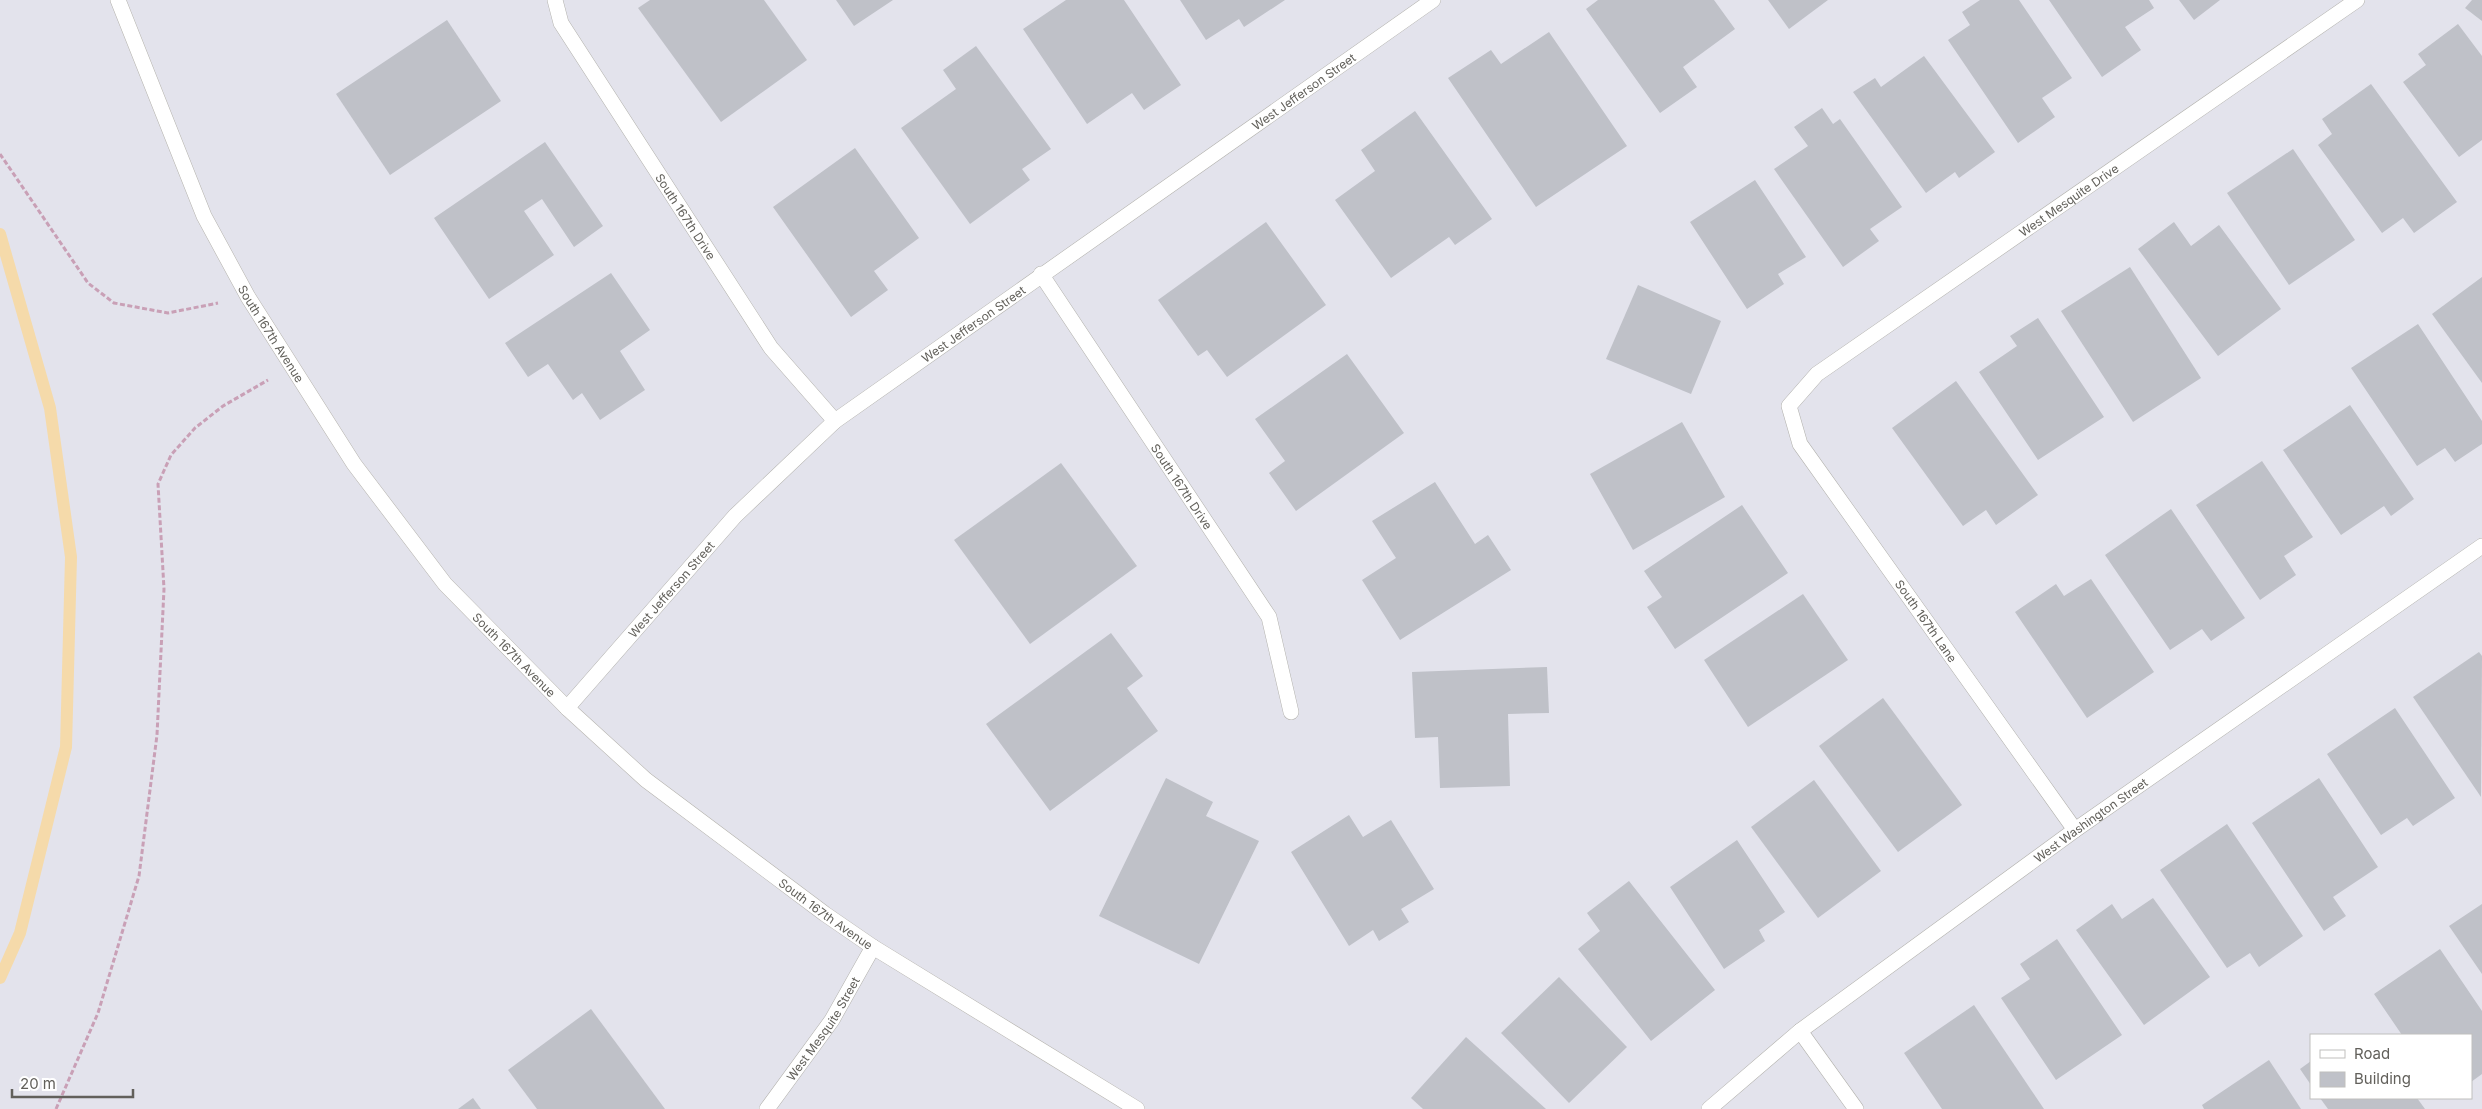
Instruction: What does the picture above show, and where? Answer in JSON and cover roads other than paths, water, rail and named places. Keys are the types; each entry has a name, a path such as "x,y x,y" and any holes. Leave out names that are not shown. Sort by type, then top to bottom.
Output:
{"street":[{"name":"South 167th Avenue","path":"118,0 204,216 248,297 354,464 445,584 567,708 646,780 825,914 873,947 1137,1109"},
{"name":"South 167th Drive","path":"555,0 561,24 771,348 834,421"},
{"name":"West Jefferson Street","path":"567,708 735,516 834,421 1433,0"},
{"name":"West Mesquite Drive","path":"1789,406 1816,374 2357,0"},
{"name":"South 167th Drive","path":"1042,274 1269,617 1291,712"},
{"name":"South 167th Lane","path":"1789,406 1800,444 2075,830"},
{"name":"West Washington Street","path":"1708,1109 1800,1031 2075,830 2482,546"},
{"name":"West Mesquite Street","path":"767,1109 832,1020 873,947"},
{"path":"1800,1031 1856,1109"}],"waterway":[{"path":"0,234 50,408 71,557 66,747 20,933 0,978"}]}
